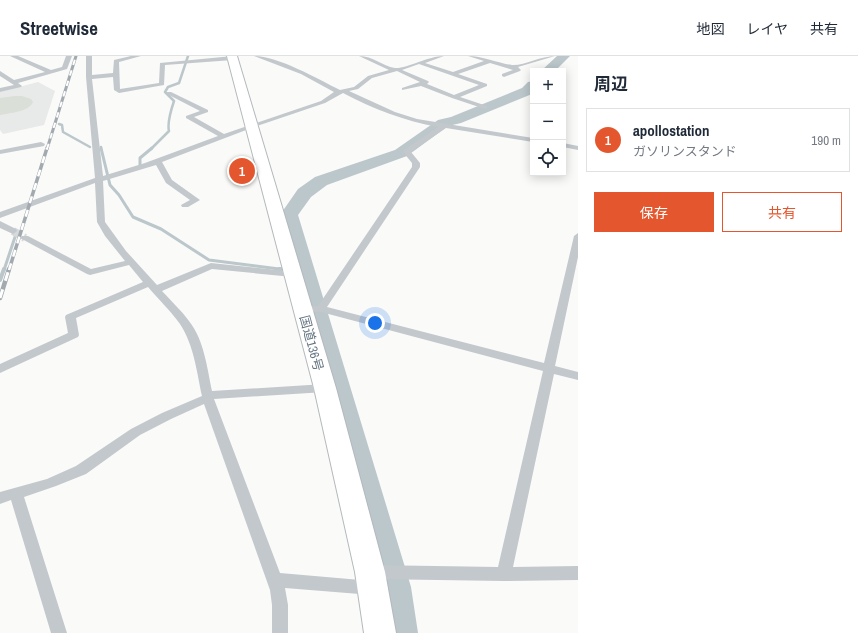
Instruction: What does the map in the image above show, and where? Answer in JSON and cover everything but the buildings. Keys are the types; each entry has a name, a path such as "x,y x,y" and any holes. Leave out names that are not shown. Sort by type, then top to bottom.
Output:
{"highway":[{"name":"国道136号","path":"233,57 293,274 312,309 325,388 372,580 380,633"}],"street":[{"path":"13,56 51,72"},
{"path":"14,82 65,68 69,56"},
{"path":"88,56 99,180 101,222 108,234 131,262 185,324 193,338 200,359 207,396 278,590 280,605 280,633"},
{"path":"138,56 116,61 117,91 160,85 162,83 162,61 233,57"},
{"path":"257,56 303,73 342,92 416,121 530,140"},
{"path":"362,56 426,82 404,90"},
{"path":"0,215 99,180 158,162 252,126 327,100 342,92 356,88 370,77 441,56"},
{"path":"471,56 481,59 491,59 518,70 504,75"},
{"path":"514,68 552,56"},
{"path":"452,74 491,59"},
{"path":"421,63 485,86 454,98"},
{"path":"0,73 19,86 0,90"},
{"path":"89,77 116,75"},
{"path":"422,84 454,98 485,107"},
{"path":"169,93 206,111 188,117 225,137"},
{"path":"444,126 407,152 417,165 416,167 312,309 578,376"},
{"path":"0,152 41,144"},
{"path":"566,146 578,148"},
{"path":"158,162 169,180 196,200 185,205"},
{"path":"0,224 13,231"},
{"path":"504,574 578,236"},
{"path":"25,238 90,272 131,262"},
{"path":"0,369 74,335 70,317 211,266 293,274"},
{"path":"0,498 59,480 80,471 97,461 141,429 207,396 325,388"},
{"path":"16,493 60,633"},
{"path":"275,580 372,580 504,574 578,573"}],"shaded area":[{"path":"38,82 55,91 44,125 3,134 0,130 0,92"},
{"path":"22,96 31,99 33,102 23,110 0,115 0,98"}],"waterway":[{"path":"152,148 169,131 169,120 174,101 165,92 168,87 179,83 188,56"},
{"path":"550,68 564,56"},
{"path":"400,633 394,587 289,215 304,193 321,181 401,153 443,123 456,120 527,91 530,88"},
{"path":"59,124 62,125 63,132 90,147"},
{"path":"101,148 110,185 119,195 133,217 161,229 209,260 280,269"},
{"path":"140,165 140,158 152,148"},
{"path":"4,270 16,234"},
{"path":"0,280 4,269"},
{"path":"280,269 289,270"},
{"path":"280,269 287,270"},
{"path":"295,270 304,270"}],"tunnel":[{"path":"13,231 25,238"}],"railway":[{"path":"47,149 76,56"},
{"path":"9,270 47,148"},
{"path":"0,298 9,269"}],"place":[{"name":"apollostation","path":"242,171"}]}
